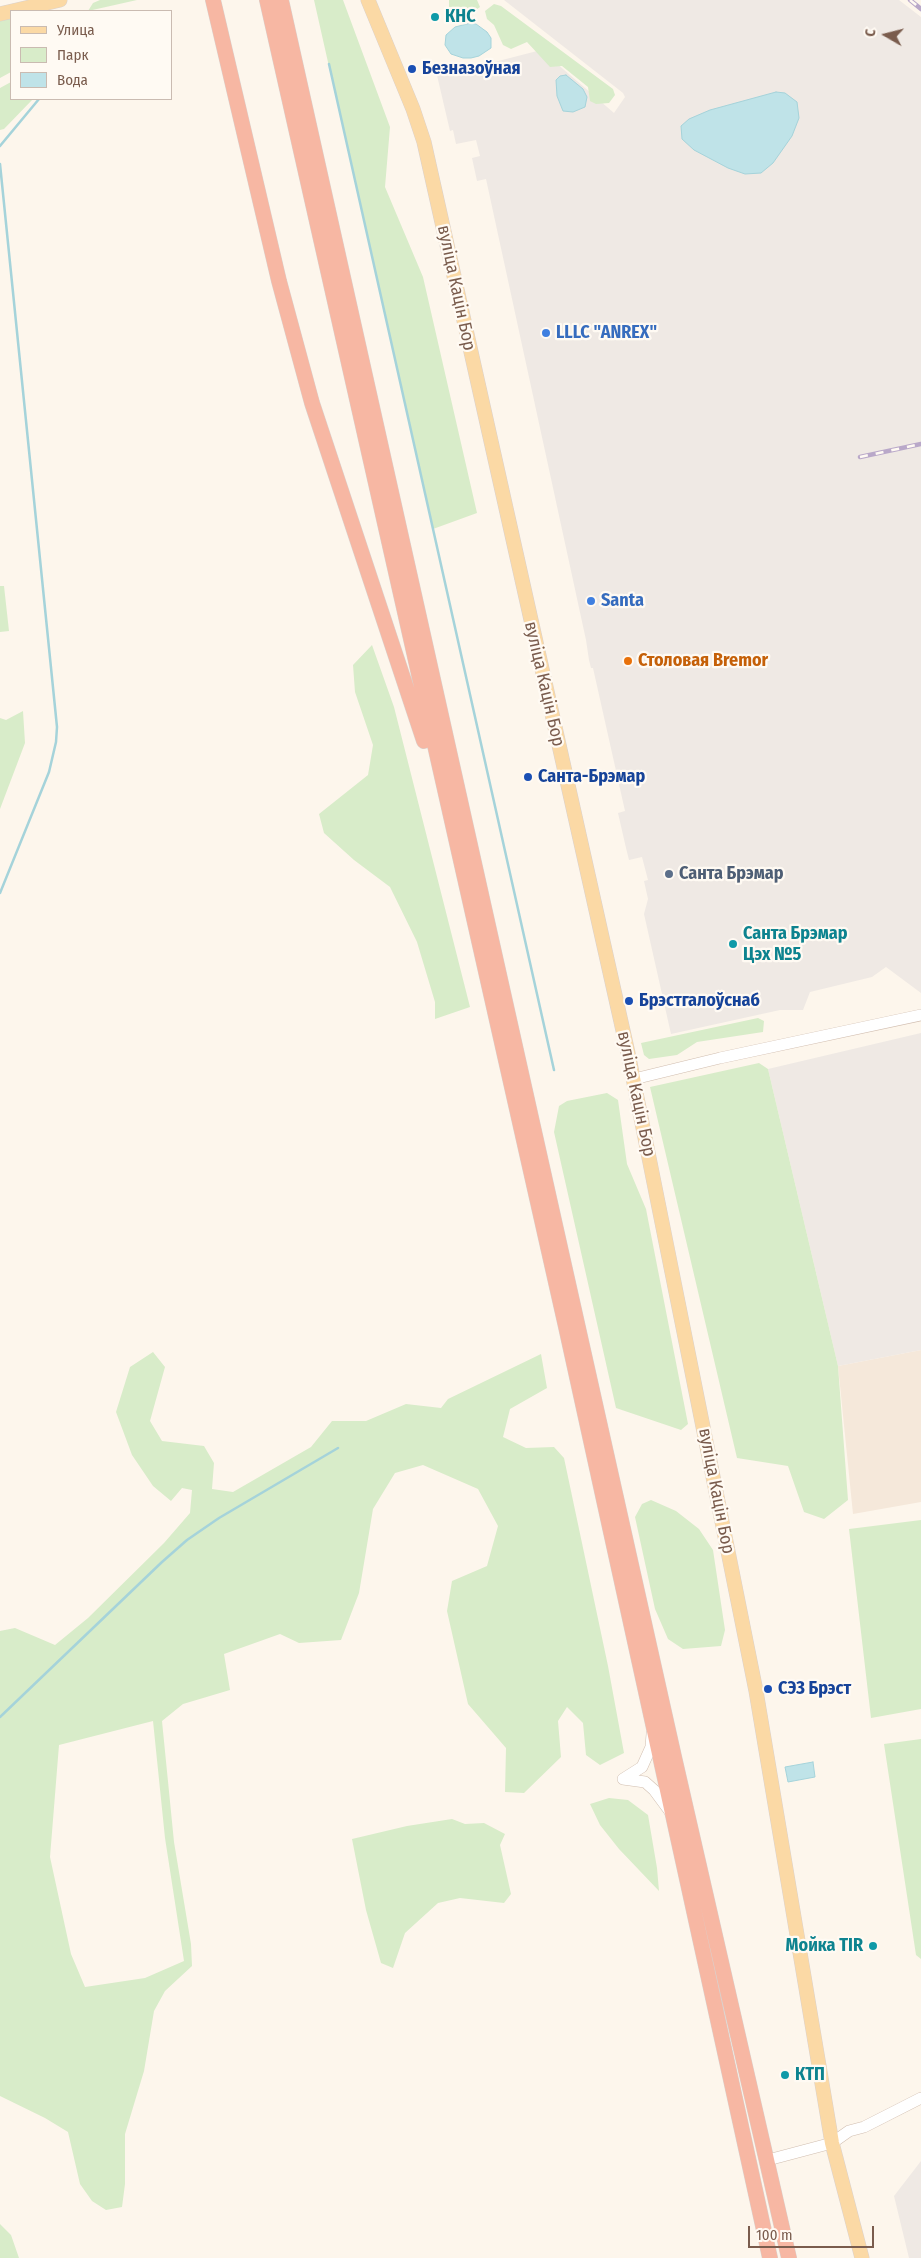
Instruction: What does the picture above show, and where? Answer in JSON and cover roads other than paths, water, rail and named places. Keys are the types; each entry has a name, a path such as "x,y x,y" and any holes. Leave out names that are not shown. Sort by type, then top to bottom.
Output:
{"highway":[{"path":"214,0 279,281 312,403 454,834"},
{"path":"267,0 654,1725 770,2258"},
{"path":"281,0 671,1742 789,2258"}],"main road":[{"path":"17,10 60,0"},
{"name":"вуліца Кацін Бор","path":"368,0 413,109 424,142 634,1079 756,1691 832,2143 862,2258"}],"street":[{"path":"634,1079 720,1058 921,1015"},
{"path":"654,1725 647,1758 642,1767 623,1779 645,1782 654,1790 674,1818"},
{"path":"768,2160 832,2143 849,2131 864,2127 921,2098"}],"water":[{"path":"471,23 476,24 487,32 491,38 491,48 479,56 471,58 463,58 451,54 445,45 446,35 455,27"},
{"path":"566,75 583,89 587,97 585,107 573,112 563,111 557,96 556,80 560,76"},
{"path":"776,92 785,93 797,102 799,118 792,136 773,163 761,173 745,174 728,168 694,150 682,139 681,126 689,119 710,110"},
{"path":"813,1762 815,1777 788,1782 785,1767"}],"waterway":[{"path":"329,64 554,1070"},
{"path":"0,146 38,100"},
{"path":"0,164 57,727 56,742 49,772 0,893"},
{"path":"0,1717 187,1540 219,1518 338,1448"}],"railway":[{"path":"910,0 921,9"},
{"path":"860,457 921,444"}],"place":[{"name":"КНС","path":"435,17"},
{"name":"Безназоўная","path":"412,69"},
{"name":"LLLC \"ANREX\"","path":"546,333"},
{"name":"Santa","path":"591,601"},
{"name":"Столовая Bremor","path":"628,661"},
{"name":"Санта-Брэмар","path":"528,777"},
{"name":"Санта Брэмар","path":"669,874"},
{"name":"Санта Брэмар Цэх №5","path":"733,944"},
{"name":"Брэстгалоўснаб","path":"629,1001"},
{"name":"СЭЗ Брэст","path":"768,1689"},
{"name":"Мойка TIR","path":"873,1946"},
{"name":"КТП","path":"785,2075"}]}
